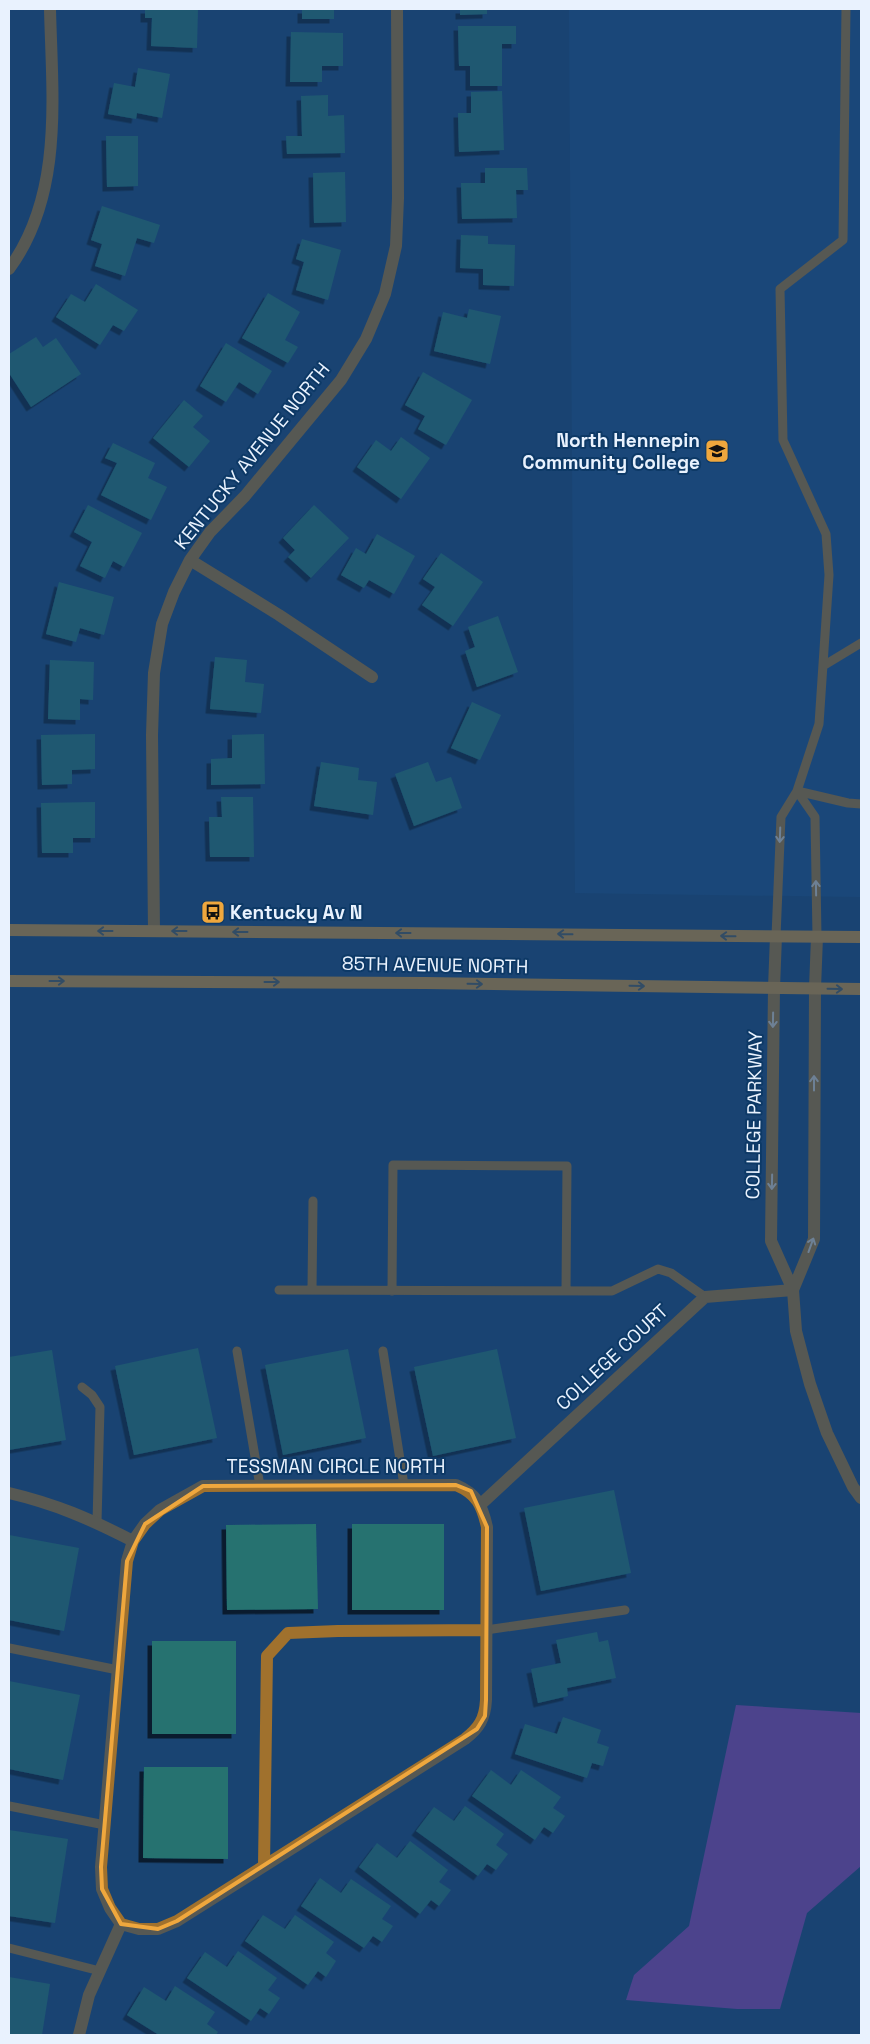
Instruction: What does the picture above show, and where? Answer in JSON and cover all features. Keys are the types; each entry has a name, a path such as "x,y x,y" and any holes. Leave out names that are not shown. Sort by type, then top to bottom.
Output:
{"main road":[{"name":"85TH AVENUE NORTH","path":"9,930 861,937"},
{"name":"85TH AVENUE NORTH","path":"9,981 426,983 861,989"}],"street":[{"path":"9,269 33,227 46,183 52,137 50,9"},
{"name":"KENTUCKY AVENUE NORTH","path":"154,931 152,735 154,673 162,624 174,592 190,560 210,532 245,496 341,380 366,339 385,294 396,246 398,198 397,9"},
{"path":"190,560 279,614 372,677"},
{"name":"COLLEGE PARKWAY","path":"776,936 771,1241 793,1290 796,1331 810,1384 827,1433 853,1486 861,1498"},
{"name":"COLLEGE PARKWAY","path":"793,1290 814,1239 814,988 817,937"},
{"path":"705,1297 793,1290"},
{"name":"COLLEGE COURT","path":"480,1505 705,1297"},
{"name":"TESSMAN CIRCLE NORTH","path":"456,1485 471,1491 480,1505 487,1527 486,1700 485,1716 477,1729 171,1924 158,1929 139,1929 122,1924 110,1908 102,1889 101,1868 127,1561 133,1542 144,1524 160,1510 203,1486 456,1485"},
{"path":"9,1493 42,1501 97,1522 133,1542"},
{"path":"264,1866 267,1656 288,1633 338,1630 486,1630"},
{"path":"79,2035 89,1995 122,1924"}],"lane":[{"path":"776,936 781,816 797,791 819,724 829,575 826,534 783,440 780,288 843,240 846,9"},
{"path":"823,666 861,643"},
{"path":"797,791 848,803 861,804"},
{"path":"797,791 815,817 817,937"},
{"path":"392,1291 393,1165 567,1166 566,1291"},
{"path":"312,1290 313,1201"},
{"path":"279,1290 612,1291 658,1269 671,1273 705,1297"},
{"path":"237,1351 260,1486"},
{"path":"383,1351 404,1485"},
{"path":"82,1387 92,1395 100,1407 97,1522"},
{"path":"486,1630 625,1610"},
{"path":"9,1648 118,1670"},
{"path":"9,1806 104,1825"},
{"path":"9,1948 100,1971"}],"highlighted area":[{"path":"456,1485 471,1491 487,1527 486,1700 485,1716 477,1729 177,1921 158,1929 121,1924 102,1889 101,1867 127,1561 145,1524 203,1486"}],"shaded area":[{"name":"North Hennepin Community College","path":"569,9 861,9 861,897 575,893"},
{"path":"736,1705 861,1713 861,1866 807,1913 780,2009 737,2009 626,2000 634,1975 689,1926"}],"building":[{"path":"145,9 198,9 197,48 151,46 152,18 145,18"},
{"path":"302,9 334,9 334,19 302,19"},
{"path":"460,9 487,9 487,14 460,15"},
{"path":"458,26 516,26 516,44 502,44 502,86 470,86 470,66 459,66"},
{"path":"291,32 343,33 343,66 322,66 322,82 290,82"},
{"path":"138,68 170,74 162,118 137,113 136,119 108,114 114,83 135,87"},
{"path":"502,91 504,150 459,152 458,113 471,113 471,92"},
{"path":"328,95 328,116 344,115 345,153 287,154 286,136 302,136 301,96"},
{"path":"106,136 138,136 138,186 107,187"},
{"path":"485,168 527,168 528,190 516,190 517,218 462,219 461,183 485,183"},
{"path":"345,172 346,222 314,223 313,173"},
{"path":"102,206 160,225 154,243 137,238 125,276 95,266 102,244 91,240"},
{"path":"461,235 488,236 488,244 515,245 514,286 483,285 483,269 460,268"},
{"path":"302,239 341,250 328,300 296,290 304,262 296,259"},
{"path":"96,284 138,310 124,331 113,325 100,345 56,317 71,294 85,302"},
{"path":"268,293 300,312 285,340 298,347 288,363 242,338"},
{"path":"469,309 501,316 490,364 434,351 443,312 467,318"},
{"path":"36,337 43,347 56,338 81,374 31,407 9,373 9,354"},
{"path":"226,343 272,371 258,394 239,382 226,402 200,386"},
{"path":"423,372 472,400 446,445 418,429 425,416 405,405"},
{"path":"184,400 203,416 193,427 210,441 189,467 153,438"},
{"path":"401,437 430,458 401,499 357,467 376,440 391,451"},
{"path":"113,443 155,463 148,478 167,487 151,520 101,495 117,463 105,458"},
{"path":"88,505 142,533 124,567 113,561 105,578 80,566 92,542 74,532"},
{"path":"314,505 349,538 311,578 288,557 295,550 283,538"},
{"path":"377,534 415,556 394,594 369,580 364,588 341,575 356,548 366,554"},
{"path":"441,553 483,582 453,626 422,605 435,587 423,579"},
{"path":"59,582 114,597 104,635 80,628 76,642 46,634"},
{"path":"498,616 518,672 477,687 465,651 475,647 468,627"},
{"path":"215,657 247,660 245,682 264,684 261,713 210,709"},
{"path":"50,660 94,662 93,700 80,699 80,720 48,719"},
{"path":"472,702 501,715 480,760 451,748"},
{"path":"95,734 95,769 72,770 72,784 42,785 41,735"},
{"path":"264,734 265,784 211,785 211,759 232,758 232,735"},
{"path":"321,762 359,768 358,780 377,782 373,815 314,806"},
{"path":"428,762 436,782 451,777 462,808 414,826 395,774"},
{"path":"221,797 253,797 254,857 210,857 209,817 222,817"},
{"path":"95,802 95,838 73,838 73,853 42,853 41,803"},
{"path":"198,1348 217,1438 134,1455 115,1366"},
{"path":"348,1349 366,1438 283,1455 265,1365"},
{"path":"497,1349 516,1438 433,1456 414,1367"},
{"path":"52,1350 66,1440 9,1450 9,1357"},
{"path":"614,1490 631,1573 541,1591 524,1508"},
{"path":"316,1524 318,1609 227,1610 226,1525"},
{"path":"352,1524 444,1524 444,1610 352,1610"},
{"path":"9,1535 79,1548 64,1631 9,1620"},
{"path":"597,1632 599,1642 608,1640 616,1678 567,1688 568,1696 538,1703 531,1669 561,1663 556,1640"},
{"path":"152,1641 236,1641 236,1734 152,1734"},
{"path":"9,1681 80,1695 63,1780 9,1769"},
{"path":"563,1717 601,1730 597,1743 609,1747 603,1766 592,1763 587,1778 515,1754 525,1724 557,1734"},
{"path":"144,1767 228,1767 228,1859 143,1858"},
{"path":"491,1770 511,1785 521,1770 561,1797 553,1808 565,1816 553,1833 544,1827 535,1840 472,1796"},
{"path":"465,1806 504,1834 496,1845 508,1854 496,1870 487,1864 478,1876 416,1831 434,1807 454,1821"},
{"path":"9,1830 68,1839 55,1923 9,1916"},
{"path":"410,1841 448,1870 439,1882 451,1890 439,1906 431,1900 420,1914 359,1867 377,1843 397,1858"},
{"path":"320,1878 341,1893 351,1879 391,1906 382,1919 393,1926 382,1942 373,1936 364,1948 301,1906"},
{"path":"263,1915 285,1929 295,1915 334,1942 326,1953 336,1961 326,1977 318,1971 308,1985 245,1941"},
{"path":"238,1951 277,1978 268,1990 280,1998 269,2014 260,2008 251,2021 187,1978 205,1952 227,1967"},
{"path":"9,1977 50,1984 42,2035 9,2035"},
{"path":"175,1986 215,2012 207,2024 218,2032 216,2035 159,2035 127,2015 144,1987 166,2001"}],"place":[{"name":"North Hennepin Community College","path":"717,451"},
{"name":"Kentucky Av N","path":"213,912"}]}
